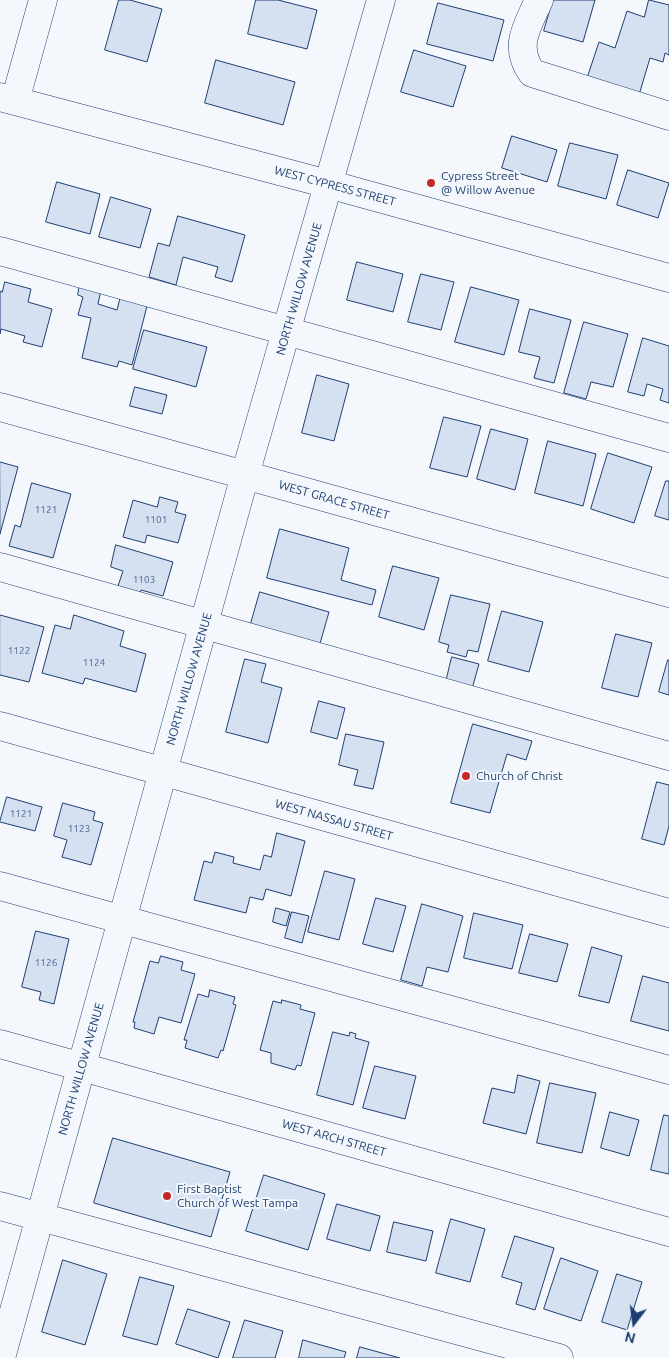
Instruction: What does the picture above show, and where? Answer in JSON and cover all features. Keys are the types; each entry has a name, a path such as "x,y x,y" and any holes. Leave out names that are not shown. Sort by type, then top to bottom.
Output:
{"street":[{"path":"7,99 43,0"},
{"name":"NORTH WILLOW AVENUE","path":"1,1358 162,772 380,0"},
{"path":"539,0 524,34 522,47 524,61 532,73 669,116"},
{"name":"WEST CYPRESS STREET","path":"7,99 328,184 669,278"},
{"path":"0,251 669,438"},
{"name":"WEST GRACE STREET","path":"0,407 669,593"},
{"path":"0,567 669,756"},
{"name":"WEST NASSAU STREET","path":"0,726 669,913"},
{"path":"0,886 669,1070"},
{"name":"WEST ARCH STREET","path":"0,1044 669,1232"},
{"path":"0,1206 559,1358"}],"building":[{"path":"119,0 130,0 162,9 147,62 105,50"},
{"path":"256,0 278,0 317,10 307,49 248,34"},
{"path":"553,0 595,0 583,42 544,31"},
{"path":"649,0 669,5 669,55 665,53 663,62 650,58 639,95 587,78 599,42 615,48 627,11 644,17"},
{"path":"438,3 504,20 493,61 427,44"},
{"path":"414,50 466,66 453,107 401,92"},
{"path":"216,60 295,82 283,125 205,103"},
{"path":"512,136 557,150 547,182 502,168"},
{"path":"570,143 618,155 606,199 558,186"},
{"path":"628,170 669,183 658,218 617,205"},
{"path":"57,182 100,194 90,234 46,222"},
{"path":"111,197 151,209 140,248 99,237"},
{"path":"178,216 245,235 232,282 215,277 218,267 183,257 176,285 149,277 158,243 169,246"},
{"path":"357,262 403,274 393,312 347,300"},
{"path":"421,274 454,282 441,330 408,322"},
{"path":"5,282 31,289 28,302 52,309 42,347 23,342 25,336 1,329 0,334 0,291 2,292"},
{"path":"80,284 101,290 98,304 117,310 120,298 147,306 132,365 119,361 117,367 82,358 91,318 78,315 83,297 78,295"},
{"path":"471,287 519,300 504,355 455,342"},
{"path":"530,309 571,320 554,383 534,378 540,357 519,352"},
{"path":"584,322 628,334 613,387 591,382 586,399 564,393"},
{"path":"144,330 207,347 196,387 133,369"},
{"path":"643,338 669,346 669,403 660,400 663,389 647,384 644,396 628,392"},
{"path":"317,375 349,384 334,441 302,433"},
{"path":"135,387 167,395 162,414 130,406"},
{"path":"444,417 481,426 467,477 430,468"},
{"path":"491,429 528,439 515,490 477,479"},
{"path":"548,441 596,454 583,506 535,493"},
{"path":"608,453 652,467 634,523 591,509"},
{"path":"0,462 18,467 0,534"},
{"path":"666,481 669,481 669,520 655,516"},
{"path":"32,483 71,494 53,558 9,546 15,525 20,527"},
{"path":"160,497 178,502 175,512 186,515 178,543 147,535 145,543 123,537 133,500 157,507"},
{"path":"280,529 349,548 341,580 376,590 372,605 267,578"},
{"path":"116,545 173,562 163,596 141,590 139,598 116,592 123,571 111,567"},
{"path":"393,566 439,578 424,630 379,617"},
{"path":"260,592 329,612 319,647 250,627"},
{"path":"451,595 490,604 478,652 468,650 466,657 447,652 449,645 439,642"},
{"path":"502,611 543,622 529,672 488,661"},
{"path":"0,615 44,627 29,682 0,675"},
{"path":"74,615 124,631 120,646 146,654 136,692 85,678 83,684 42,673 55,625 70,629"},
{"path":"616,634 652,643 638,697 602,688"},
{"path":"452,657 479,664 472,689 446,682"},
{"path":"245,659 266,664 261,682 282,688 268,743 226,732"},
{"path":"669,660 669,695 659,692"},
{"path":"319,701 345,708 337,739 311,732"},
{"path":"473,724 532,741 526,760 507,754 490,813 451,803"},
{"path":"346,734 384,742 373,789 354,785 358,770 339,765"},
{"path":"657,782 669,785 669,826 664,845 642,839"},
{"path":"7,797 42,807 35,831 0,822"},
{"path":"63,803 95,812 93,820 103,823 91,865 62,857 67,840 54,836"},
{"path":"277,833 305,841 291,896 266,889 263,900 250,897 246,913 194,900 204,861 212,863 215,852 234,857 233,863 260,870 264,855 271,857"},
{"path":"325,871 355,879 339,940 308,932"},
{"path":"376,898 406,906 393,952 363,944"},
{"path":"422,904 463,916 448,972 427,967 422,986 401,980"},
{"path":"276,908 290,912 286,926 273,922"},
{"path":"292,912 309,916 302,943 285,938"},
{"path":"474,913 523,925 512,969 464,958"},
{"path":"36,931 69,939 54,1004 39,1000 41,992 22,987"},
{"path":"530,934 568,944 557,982 519,973"},
{"path":"592,947 622,956 609,1003 579,996"},
{"path":"161,956 183,962 181,970 195,974 181,1023 159,1017 154,1034 134,1028 135,1022 133,1022 150,961 158,963"},
{"path":"643,976 669,983 669,1031 631,1021"},
{"path":"210,990 235,997 233,1004 236,1005 223,1051 221,1050 218,1058 185,1048 187,1040 184,1040 198,994 208,997"},
{"path":"282,1000 301,1005 300,1009 315,1013 301,1066 297,1065 295,1070 271,1063 271,1053 260,1050 273,1001 281,1003"},
{"path":"333,1032 349,1036 350,1032 356,1034 355,1038 369,1042 353,1105 317,1095"},
{"path":"375,1066 416,1076 405,1119 363,1108"},
{"path":"518,1075 540,1081 526,1134 483,1123 492,1088 514,1093"},
{"path":"550,1083 596,1093 582,1153 537,1143"},
{"path":"610,1112 639,1120 629,1156 601,1148"},
{"path":"664,1115 669,1116 669,1174 651,1170"},
{"path":"113,1138 230,1172 211,1237 94,1203"},
{"path":"264,1175 325,1194 308,1250 246,1231"},
{"path":"337,1204 380,1216 370,1251 327,1239"},
{"path":"451,1219 485,1229 470,1282 436,1273"},
{"path":"394,1222 433,1231 426,1261 387,1252"},
{"path":"515,1236 554,1248 535,1310 516,1304 522,1283 502,1277"},
{"path":"561,1258 598,1271 581,1321 544,1309"},
{"path":"63,1260 107,1274 85,1345 42,1332"},
{"path":"617,1274 642,1282 627,1330 602,1322"},
{"path":"140,1277 174,1286 157,1345 123,1336"},
{"path":"188,1309 230,1322 218,1358 176,1344"},
{"path":"245,1320 283,1331 275,1358 233,1358"},
{"path":"303,1340 346,1352 344,1358 299,1358"},
{"path":"360,1347 400,1358 357,1358"}],"place":[{"name":"Cypress Street @ Willow Avenue","path":"431,183"},
{"name":"Church of Christ","path":"466,776"},
{"name":"First Baptist Church of West Tampa","path":"167,1196"}]}
